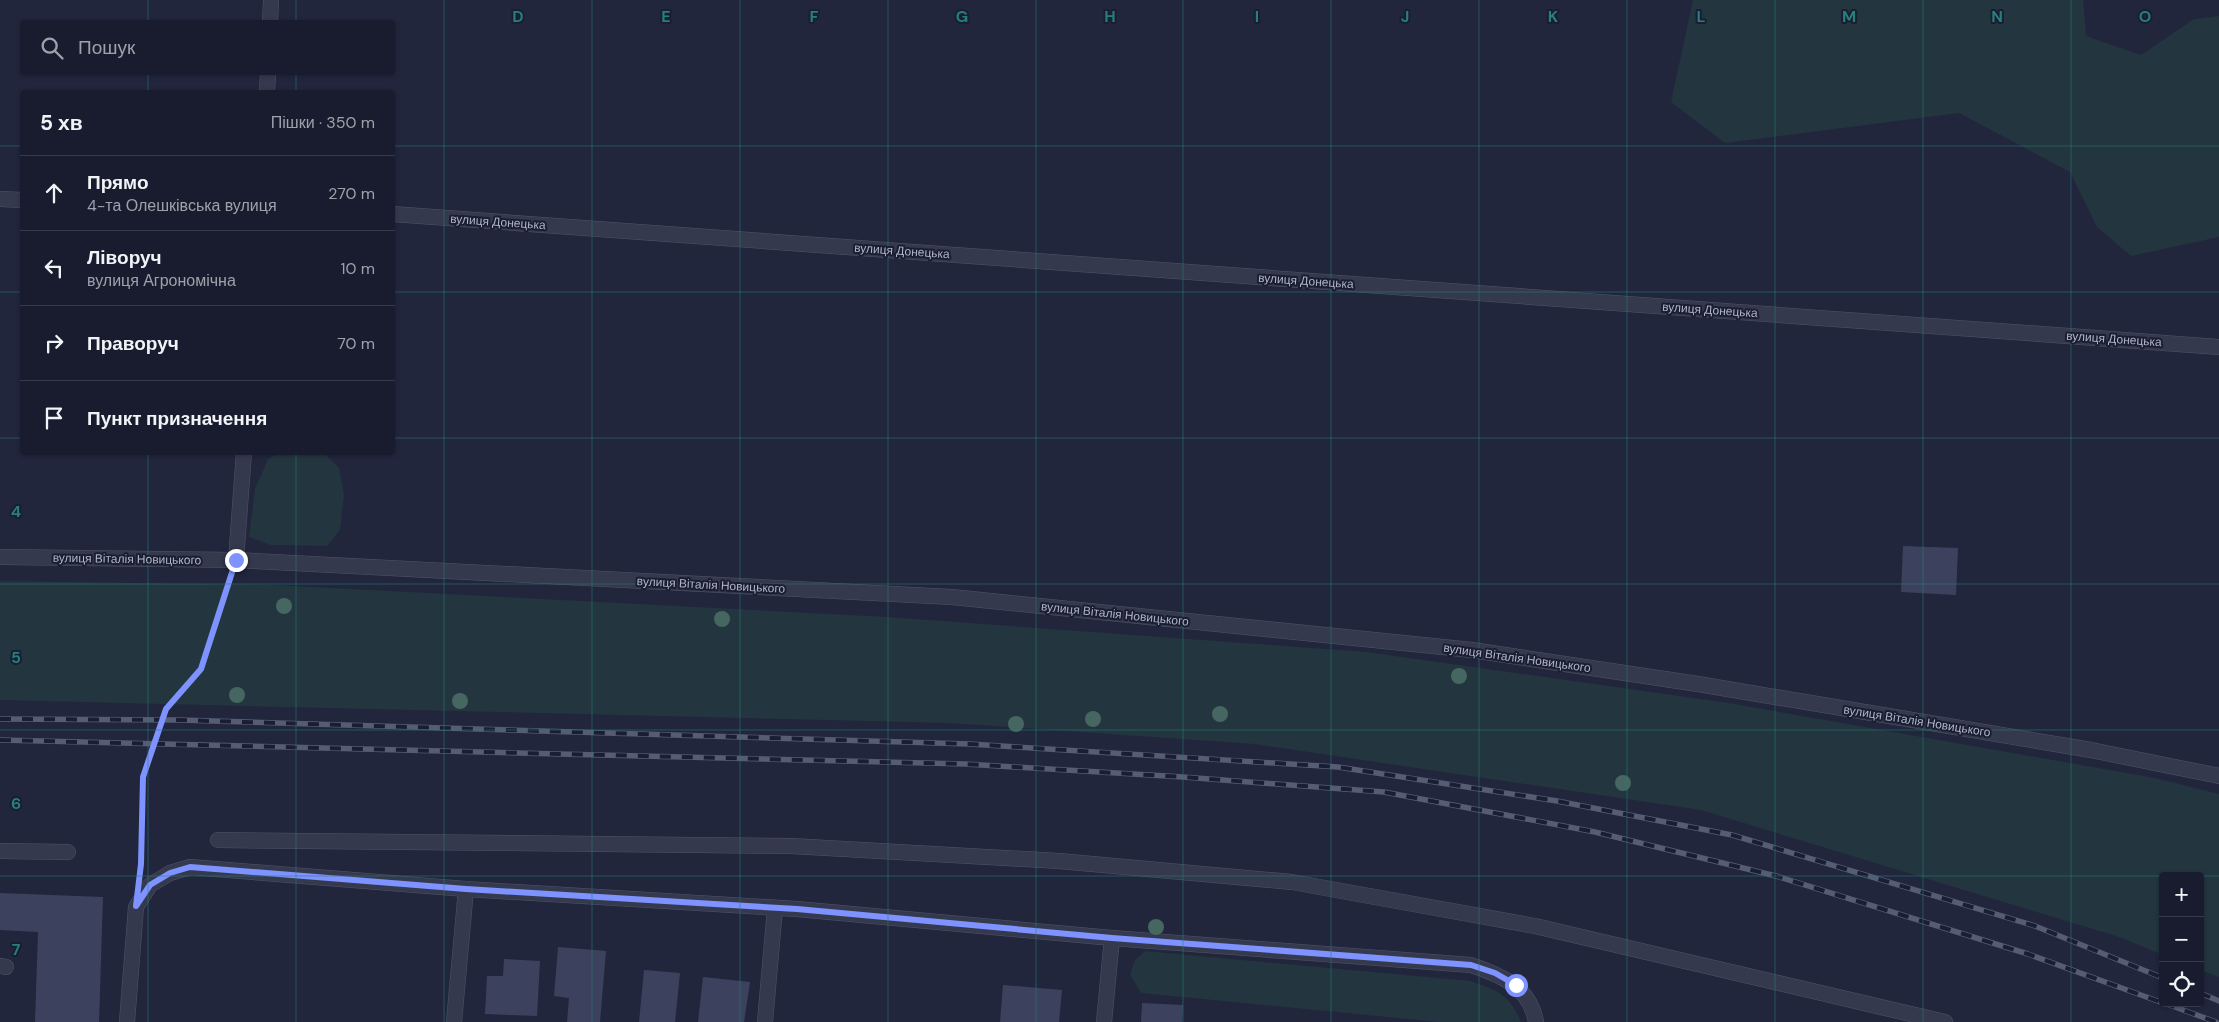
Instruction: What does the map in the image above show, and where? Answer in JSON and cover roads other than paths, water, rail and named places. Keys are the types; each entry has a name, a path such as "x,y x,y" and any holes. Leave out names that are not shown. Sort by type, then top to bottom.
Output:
{"street":[{"path":"270,20 271,0"},
{"path":"267,90 268,75"},
{"path":"0,199 20,200"},
{"name":"вулиця Донецька","path":"395,214 2219,347"},
{"path":"236,560 244,455"},
{"name":"вулиця Віталія Новицького","path":"0,557 236,560 952,597 1472,650 1698,684 2082,748 2219,776"},
{"path":"218,840 791,846 1059,861 1292,882 1535,926 1945,1022"},
{"path":"0,851 68,852"},
{"path":"127,1022 136,906 150,885 170,873 190,867 466,889 775,908 1112,938 1471,965 1495,973 1516,985 1528,998 1536,1022"},
{"path":"454,1022 466,889"},
{"path":"765,1022 775,908"},
{"path":"1104,1022 1112,938"}],"railway":[{"path":"0,719 179,720 969,744 1338,767 1557,801 1732,835 2035,926 2159,976"},
{"path":"0,740 965,764 1183,777 1384,792 1595,832 1776,876 2028,954 2159,1002"},
{"path":"2204,995 2219,1001"},
{"path":"2175,1007 2216,1022"}]}
